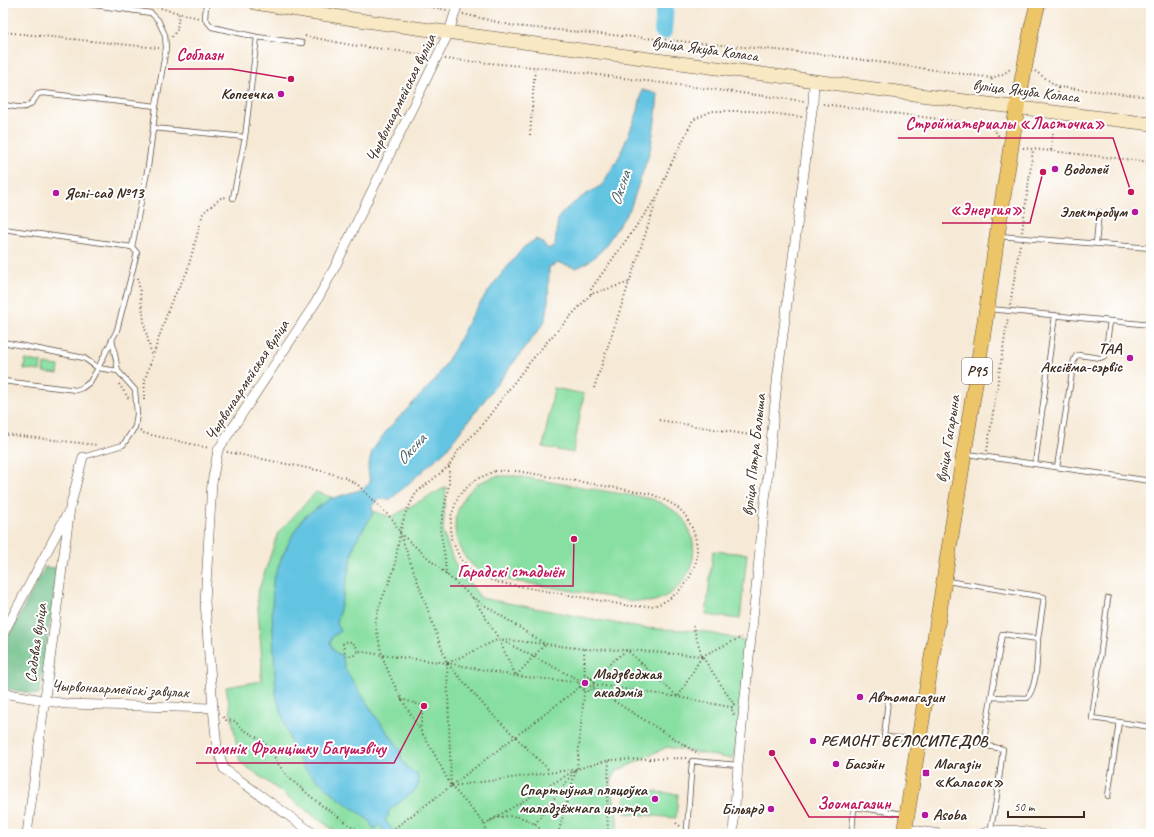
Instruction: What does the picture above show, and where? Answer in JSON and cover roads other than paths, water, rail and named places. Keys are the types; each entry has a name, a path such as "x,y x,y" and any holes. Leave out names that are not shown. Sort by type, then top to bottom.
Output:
{"main road":[{"name":"вуліца Якуба Коласа","path":"255,3 359,20 1017,108 1151,124"},
{"name":"вуліца Гагарына","path":"906,826 1017,108 1038,3"}],"street":[{"name":"Чырвонаармейская вуліца","path":"314,834 224,769 217,747 205,602 212,483 218,450 316,302 437,58 449,32 457,8"},
{"name":"вуліца Пятра Балыша","path":"734,834 738,765 778,373 813,103 814,81"},
{"name":"Садовая вуліца","path":"27,834 70,508 83,457"},
{"path":"3,634 70,508"},
{"name":"Чырвонаармейскі завулак","path":"3,694 66,704 213,708"},
{"path":"906,826 939,834"},
{"path":"988,833 1009,830 1041,834"}],"lane":[{"path":"80,3 151,13 158,20 165,35 166,48 156,106 148,167 132,246"},
{"path":"206,3 205,19 212,27 257,38 302,43"},
{"path":"233,198 245,137 257,38"},
{"path":"3,105 25,108 30,106 38,94 43,93 156,106"},
{"path":"153,128 245,137"},
{"path":"1096,244 1099,212"},
{"path":"3,229 132,246 137,253 117,330 90,382 82,388 76,390 3,382"},
{"path":"997,236 1151,248"},
{"path":"987,308 1151,325"},
{"path":"1035,464 1055,315"},
{"path":"1057,467 1074,360 1076,356 1079,355 1100,358 1105,356 1110,321"},
{"path":"83,457 123,445 135,427 137,414 135,390 118,371 112,339"},
{"path":"3,342 84,358 98,368 118,371"},
{"path":"963,454 1151,481"},
{"path":"943,580 1044,597 1038,639 1037,664 1031,693 1027,698 992,697"},
{"path":"1108,598 1092,718 1151,727"},
{"path":"988,833 996,802 1003,749 983,745 1002,634 1038,639"},
{"path":"888,700 884,737 920,739"},
{"path":"1108,796 1119,722"},
{"path":"687,829 692,761 738,765"},
{"path":"852,832 854,807 906,826"}],"water":[{"path":"642,90 658,94 656,115 650,151 630,209 603,249 591,260 577,268 559,263 549,267 548,307 544,323 446,450 391,499 378,499 372,506 373,514 355,542 337,623 340,632 333,636 330,643 335,652 342,655 345,669 374,714 401,750 401,759 410,771 417,773 419,784 415,790 389,811 389,815 385,820 394,832 399,832 401,834 387,834 379,825 374,829 370,821 337,797 304,768 291,744 276,695 272,612 273,581 294,532 304,517 330,499 363,489 370,483 368,468 372,451 387,430 436,379 454,350 471,316 495,282 524,247 536,239 542,242 548,249 555,245 558,218 566,209 582,197 602,185 620,155 638,111"}],"waterway":[{"name":"Оксна","path":"663,31 665,3"}],"place":[{"name":"Соблазн","path":"291,79"},
{"name":"Копеечка","path":"281,94"},
{"name":"Водолей","path":"1055,169"},
{"name":"«Энергия»","path":"1043,172"},
{"name":"Стройматериалы «Ласточка»","path":"1131,192"},
{"name":"Яслі-сад №13","path":"56,193"},
{"name":"Электробум","path":"1135,212"},
{"name":"ТАА Аксіёма-сэрвіс","path":"1130,358"},
{"name":"Гарадскі стадыён","path":"574,539"},
{"name":"Мядзведжая акадэмія","path":"585,683"},
{"name":"Автомагазин","path":"860,697"},
{"name":"помнік Францішку Багушэвічу","path":"424,706"},
{"name":"РЕМОНТ ВЕЛОСИПЕДОВ","path":"813,741"},
{"name":"Зоомагазин","path":"772,753"},
{"name":"Басэйн","path":"836,764"},
{"name":"Магазін «Каласок»","path":"926,773"},
{"name":"Спартыўная пляцоўка маладзёжнага цэнтра","path":"655,799"},
{"name":"Більярд","path":"771,809"},
{"name":"Asoba","path":"925,815"}]}
